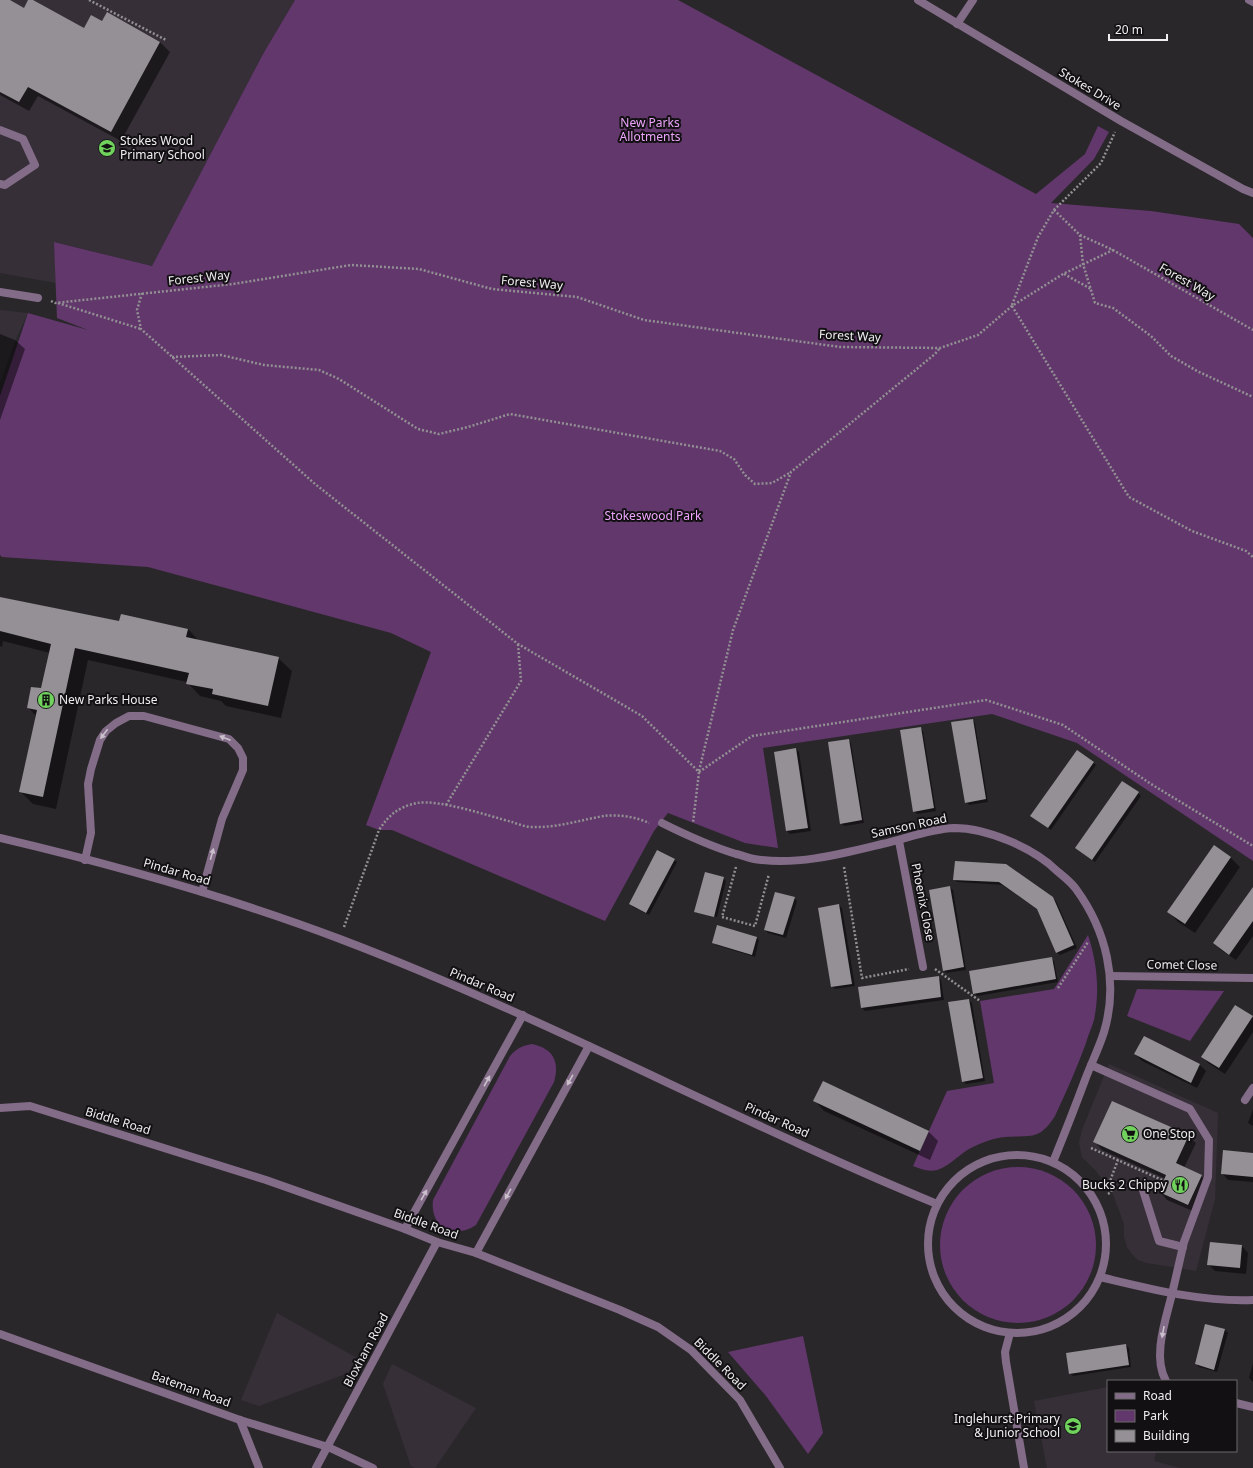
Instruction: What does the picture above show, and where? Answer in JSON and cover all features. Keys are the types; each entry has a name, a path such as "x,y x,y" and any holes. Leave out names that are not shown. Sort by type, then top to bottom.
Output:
{"street":[{"name":"Stokes Drive","path":"918,0 1121,121 1243,189 1253,193"},
{"path":"958,24 972,0"},
{"path":"1249,0 1253,2"},
{"path":"0,130 23,139 35,165 5,185 0,184"},
{"path":"0,292 38,298"},
{"path":"85,860 91,833 88,784 100,740 106,731 116,723 129,716 144,716 222,737 229,739 238,748 243,758 242,770 222,820 202,892"},
{"name":"Samson Road","path":"662,822 691,838 721,850 754,859 792,860 841,854 899,841 927,832 954,828 984,832 1003,838 1029,850 1049,863 1075,887 1089,908 1107,953 1111,976 1109,1002 1104,1030 1053,1162"},
{"name":"Pindar Road","path":"0,838 128,870 202,892 340,939 523,1015 715,1105 937,1204"},
{"name":"Phoenix Close","path":"899,841 923,968"},
{"name":"Comet Close","path":"1111,976 1253,978"},
{"path":"405,1229 523,1015"},
{"path":"476,1253 589,1046"},
{"path":"1091,1064 1190,1109 1209,1140 1208,1177 1183,1247 1163,1330 1160,1356 1162,1374 1165,1380"},
{"path":"1245,1100 1253,1088"},
{"name":"Biddle Road","path":"0,1108 30,1106 266,1180 405,1229 437,1242 476,1253 658,1327 691,1350 740,1400 780,1468"},
{"path":"1009,1155 1024,1155 1053,1162 1076,1177 1085,1187 1093,1198 1104,1223 1106,1250 1100,1277 1089,1296 1073,1313 1054,1325 1033,1332 1010,1333 986,1328 964,1316 946,1299 933,1276 927,1252 929,1228 937,1204 949,1185 966,1170 986,1160 1009,1155"},
{"path":"1142,1187 1160,1241 1183,1247"},
{"name":"Bloxham Road","path":"316,1468 437,1242"},
{"path":"1100,1277 1172,1294 1205,1298 1253,1300"},
{"path":"1010,1333 1005,1352 1006,1362 1024,1468"},
{"name":"Bateman Road","path":"0,1334 240,1420 328,1447 373,1468"},
{"path":"1237,1403 1253,1407"},
{"path":"240,1420 259,1468"}],"path":[{"path":"89,0 166,40"},
{"name":"Forest Way","path":"1012,306 1038,236 1054,210 1101,163 1121,121"},
{"name":"Forest Way","path":"1054,210 1080,235 1113,250 1253,330"},
{"path":"1080,235 1083,264 1095,303 1113,308 1150,336 1171,356 1197,371 1253,397"},
{"name":"Forest Way","path":"38,298 55,302 233,284 350,265 419,269 492,289 577,297 644,320 840,347 940,348 978,335 1012,306 1063,274 1113,250"},
{"path":"1063,274 1091,289"},
{"path":"141,329 137,310 142,293"},
{"path":"55,302 141,329 315,484 518,644 642,716 699,772"},
{"path":"1012,306 1129,497 1192,531 1246,551 1253,557"},
{"path":"172,357 221,355 264,365 319,370 339,379 418,429 439,434 510,414 720,451 734,459 745,475 755,484 772,483 791,472 935,354 940,348"},
{"path":"691,838 699,772 733,630 791,472"},
{"path":"446,805 521,681 518,644"},
{"path":"699,772 752,736 986,700 1063,725 1150,784 1253,846"},
{"path":"340,939 379,830 388,817 403,807 418,803 431,802 530,827 553,827 606,816 640,819 657,826 662,822"},
{"path":"739,854 722,917 754,926 773,860"},
{"path":"841,854 862,978 932,967 980,1001"},
{"path":"1058,988 1089,939 1101,935"},
{"path":"1091,1148 1162,1180"},
{"path":"1108,1194 1112,1189 1110,1181 1118,1160"}],"shaded area":[{"name":"Stokes Wood Primary School","path":"0,0 295,0 263,54 152,266 55,242 56,283 0,273"},
{"path":"0,310 28,313 16,339 0,383"},
{"path":"1109,1064 1218,1113 1215,1199 1196,1271 1147,1263 1138,1260 1132,1254 1127,1247 1124,1236 1124,1224 1113,1194 1096,1171 1082,1157 1079,1143 1082,1130"},
{"path":"277,1313 357,1358 351,1372 259,1406 241,1400"},
{"path":"392,1364 476,1408 435,1468 415,1468 411,1466 383,1384"},
{"name":"Inglehurst Primary & Junior School","path":"1107,1387 1107,1452 1156,1452 1154,1461 1180,1468 1047,1468 1034,1401"}],"green space":[{"name":"Stokeswood Park","path":"295,0 678,0 1036,194 1085,154 1098,126 1109,132 1094,159 1051,203 1151,211 1239,224 1253,238 1253,861 1077,743 992,714 763,748 778,848 745,843 668,813 654,831 605,921 392,830 379,830 366,825 431,652 391,633 148,567 2,557 0,555 0,396 28,313 88,330 57,318 54,242 152,266 263,54"},
{"path":"1088,935 1094,956 1097,977 1097,998 1094,1020 1071,1080 1055,1116 1049,1124 1044,1130 1034,1135 993,1139 981,1143 968,1149 946,1166 934,1171 913,1166 947,1091 994,1083 980,1001 1054,989"},
{"path":"1137,989 1224,991 1190,1041 1127,1016"},
{"path":"532,1044 545,1049 553,1057 556,1068 554,1082 476,1225 459,1231 445,1229 435,1218 433,1200 510,1056 520,1048"},
{"path":"1010,1167 1026,1167 1041,1170 1055,1176 1068,1185 1078,1195 1087,1208 1093,1222 1096,1245 1095,1260 1087,1282 1078,1295 1068,1305 1055,1314 1041,1320 1026,1323 1010,1323 995,1320 981,1314 968,1305 958,1295 949,1282 943,1268 940,1253 940,1237 943,1222 949,1208 958,1195 968,1185 981,1176 995,1170"},
{"path":"803,1336 823,1433 808,1454 766,1396 728,1352"}],"building":[{"path":"0,0 10,0 24,8 28,0 33,0 84,28 91,15 102,21 107,12 160,42 111,132 28,87 19,102 0,92"},
{"name":"New Parks House","path":"0,597 119,621 121,614 188,629 186,637 279,657 268,706 212,694 213,689 186,684 189,673 75,648 43,797 19,792 37,710 27,708 31,687 41,688 51,644 0,631"},
{"path":"973,719 986,799 965,803 951,722"},
{"path":"921,727 934,808 913,812 900,730"},
{"path":"849,739 862,820 840,824 828,742"},
{"path":"796,748 808,828 786,831 774,752"},
{"path":"1077,750 1094,762 1048,828 1030,816"},
{"path":"1122,781 1139,792 1092,860 1075,848"},
{"path":"1214,845 1231,857 1185,924 1167,912"},
{"path":"657,850 675,859 646,913 629,904"},
{"path":"955,861 1006,864 1053,897 1074,945 1056,953 1037,909 999,882 953,880"},
{"path":"705,872 724,877 714,917 694,912"},
{"path":"950,886 964,967 943,971 929,890"},
{"path":"1253,887 1253,921 1229,955 1213,943"},
{"path":"775,892 795,897 783,935 764,930"},
{"path":"839,904 852,984 831,987 818,908"},
{"path":"717,925 757,937 752,955 712,943"},
{"path":"1052,957 1056,979 973,994 969,971"},
{"path":"939,976 941,997 861,1008 858,987"},
{"path":"969,999 983,1078 962,1082 948,1002"},
{"path":"1235,1005 1253,1016 1219,1068 1201,1057"},
{"path":"1144,1036 1200,1064 1191,1083 1134,1054"},
{"path":"823,1081 929,1131 920,1151 813,1101"},
{"path":"1112,1101 1189,1135 1176,1163 1202,1175 1188,1205 1159,1192 1166,1175 1093,1142"},
{"path":"1223,1150 1253,1153 1253,1177 1221,1174"},
{"path":"1210,1242 1242,1245 1240,1268 1207,1265"},
{"path":"1205,1324 1225,1329 1214,1370 1195,1364"},
{"path":"1126,1344 1129,1365 1069,1374 1066,1353"}],"place":[{"name":"Stokes Wood Primary School","path":"107,148"},
{"name":"New Parks House","path":"46,700"},
{"name":"One Stop","path":"1130,1134"},
{"name":"Bucks 2 Chippy","path":"1180,1185"},
{"name":"Inglehurst Primary & Junior School","path":"1073,1426"}],"park label":[{"name":"New Parks Allotments","path":"650,130"}]}
